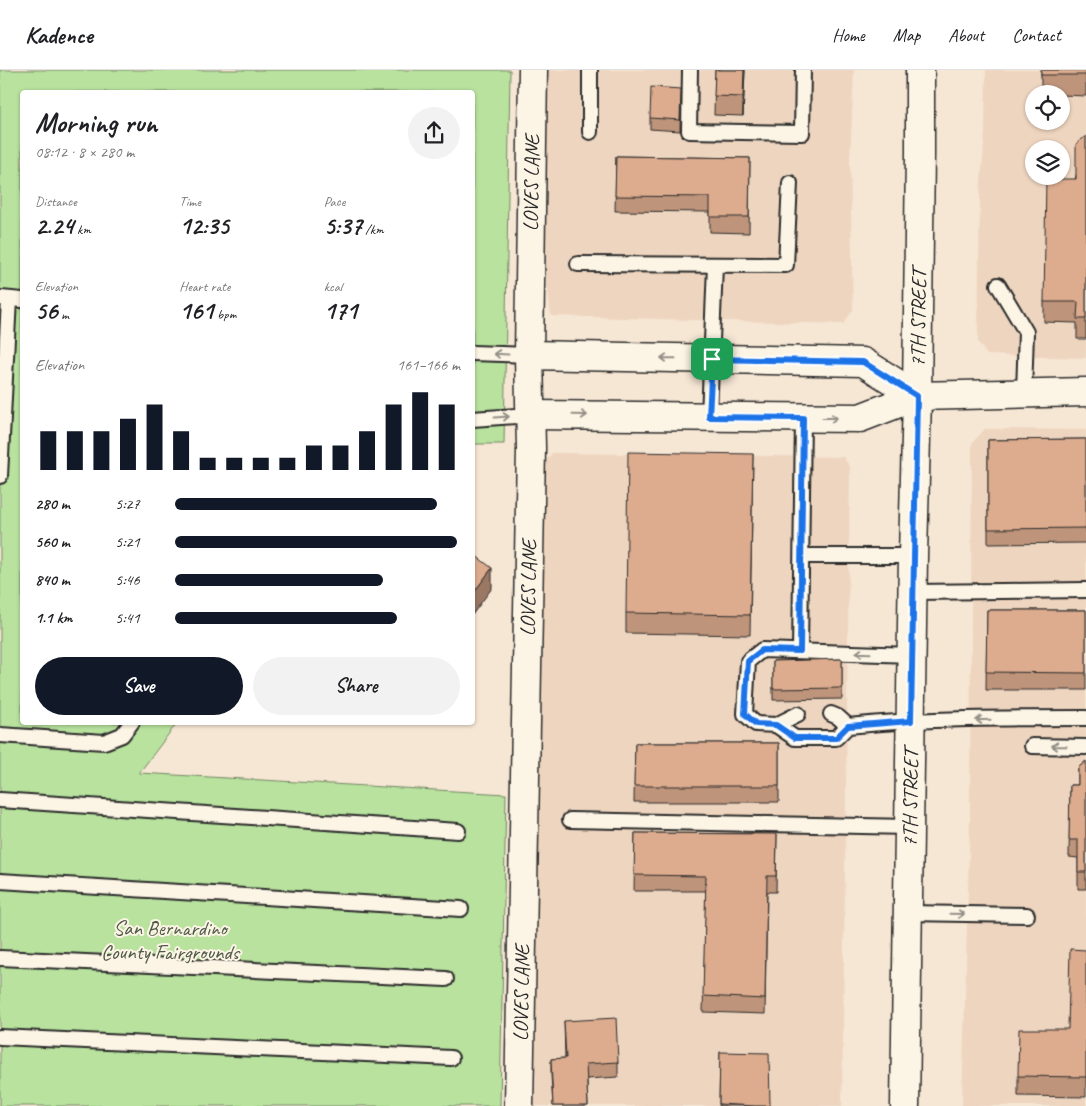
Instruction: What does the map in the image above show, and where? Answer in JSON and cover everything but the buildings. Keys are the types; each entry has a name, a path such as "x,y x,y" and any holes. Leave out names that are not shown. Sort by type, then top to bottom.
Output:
{"street":[{"name":"LOVES LANE","path":"518,1106 531,415 529,355 533,70"},
{"name":"7TH STREET","path":"905,1106 917,396 920,70"},
{"path":"529,355 863,362 917,396"},
{"path":"531,415 860,418 917,396 1086,392"}],"lane":[{"path":"590,70 590,132"},
{"path":"690,70 688,132 802,133 803,70"},
{"path":"578,264 786,265 790,183"},
{"path":"709,417 715,265"},
{"path":"998,285 1026,332 1024,393"},
{"path":"0,476 10,299"},
{"path":"475,353 529,355"},
{"path":"475,419 531,415"},
{"path":"800,651 803,418"},
{"path":"802,556 913,556"},
{"path":"914,592 1086,590"},
{"path":"798,714 776,725 756,724 745,714 748,661 762,650 912,655"},
{"path":"831,714 838,717 848,726"},
{"path":"776,725 795,738 836,738 848,726 911,721 1086,718"},
{"path":"0,735 104,742 122,735 130,725"},
{"path":"1032,746 1086,747"},
{"path":"0,800 458,831"},
{"path":"570,820 909,827"},
{"path":"0,881 461,909"},
{"path":"908,912 1027,915"},
{"path":"0,958 446,979"},
{"path":"0,1037 451,1058"}],"shaded area":[{"path":"544,70 854,70 850,160 853,310 843,324 551,316 541,236"},
{"path":"986,70 1086,70 1086,358 987,355 978,342 980,195 985,133"},
{"path":"985,429 1086,430 1086,1106 962,1106 970,819 972,443"},
{"path":"552,453 843,457 850,467 842,1106 533,1106 543,465"}],"green space":[{"name":"San Bernardino County Fairgrounds","path":"0,70 510,70 504,444 475,444 475,90 20,90 20,725 175,725 139,773 506,794 500,1106 0,1106"}],"route":[{"path":"712,359 863,362 917,396 911,721 848,726 836,738 795,738 776,725 756,724 745,714 748,661 762,650 800,651 803,418 709,417 712,359"}]}
